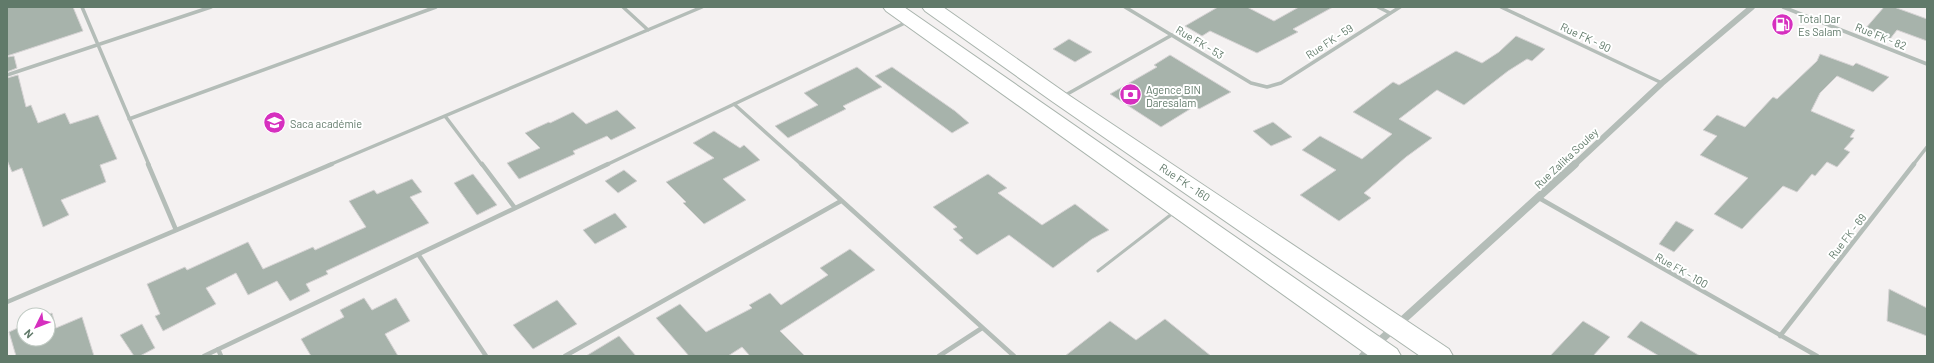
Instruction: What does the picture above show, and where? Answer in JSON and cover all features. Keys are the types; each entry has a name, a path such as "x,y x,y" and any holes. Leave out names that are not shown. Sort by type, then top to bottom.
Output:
{"main road":[{"path":"892,7 1180,208 1375,353"},
{"name":"Rue FK - 160","path":"931,7 1060,98 1440,356"}],"street":[{"path":"82,7 176,230"},
{"path":"7,75 211,7"},
{"path":"129,119 436,7"},
{"path":"623,7 648,30"},
{"path":"7,302 702,7"},
{"name":"Rue FK - 53","path":"1125,7 1251,83 1267,87"},
{"path":"1378,7 1390,13"},
{"name":"Rue FK - 59","path":"1267,87 1281,83 1400,7"},
{"name":"Rue FK - 90","path":"1502,7 1662,83"},
{"name":"Rue Zalika Souley","path":"1375,353 1396,326 1539,198 1662,83 1752,7"},
{"name":"Rue FK - 82","path":"1783,7 1927,64"},
{"path":"204,356 911,20"},
{"path":"1060,98 1172,35"},
{"path":"734,104 1014,356"},
{"path":"445,116 515,208"},
{"name":"Rue FK - 69","path":"1780,336 1927,147"},
{"name":"Rue FK - 100","path":"1539,198 1817,356"},
{"path":"565,356 842,201"},
{"path":"418,254 486,356"},
{"path":"940,356 982,328"},
{"path":"218,349 221,356"}],"lane":[{"path":"1098,271 1180,208"}],"building":[{"path":"7,7 73,7 83,31 7,56"},
{"path":"1218,7 1247,7 1274,21 1299,7 1333,7 1293,29 1298,32 1257,53 1210,31 1202,36 1185,26"},
{"path":"1884,7 1894,7 1927,19 1927,41 1897,30 1890,39 1865,29"},
{"path":"1516,36 1545,49 1532,61 1527,59 1508,71 1464,105 1437,90 1399,119 1432,138 1406,157 1364,193 1371,198 1339,221 1300,195 1336,170 1302,150 1320,136 1362,159 1392,134 1353,112 1393,82 1399,85 1456,51 1482,63 1499,52"},
{"path":"1069,39 1092,52 1075,62 1053,49"},
{"path":"1820,54 1853,66 1856,63 1889,77 1873,92 1837,76 1820,93 1811,111 1855,130 1850,137 1854,138 1844,149 1850,152 1837,167 1827,162 1815,176 1812,174 1797,192 1783,186 1742,229 1714,214 1748,178 1700,155 1717,136 1703,130 1717,115 1745,127 1773,97 1777,99 1817,61"},
{"path":"1170,55 1231,92 1199,109 1195,106 1161,127 1110,94 1157,67 1154,65"},
{"path":"14,56 17,68 7,72 7,57"},
{"path":"857,67 882,87 843,106 846,109 788,138 775,126 818,105 804,93"},
{"path":"892,67 955,111 969,123 952,133 875,76"},
{"path":"18,75 26,107 31,105 38,123 65,113 70,124 98,115 117,159 100,165 106,182 61,200 69,215 43,227 22,168 12,172 7,160 7,78"},
{"path":"617,110 636,128 611,140 607,136 573,151 575,154 519,179 507,163 540,148 525,133 573,112 586,124"},
{"path":"1273,122 1292,137 1271,146 1253,131"},
{"path":"714,131 740,148 744,145 760,160 723,179 746,200 704,224 683,203 686,202 666,182 714,158 693,143"},
{"path":"624,170 637,181 618,193 605,181"},
{"path":"473,174 497,205 477,215 454,183"},
{"path":"988,174 1007,188 998,193 1042,225 1075,204 1109,230 1092,239 1053,268 1009,235 977,255 959,240 963,238 953,229 957,227 933,207"},
{"path":"412,179 422,192 410,197 429,223 326,271 328,274 306,284 310,291 290,301 277,281 248,295 236,273 206,288 216,304 163,331 155,316 160,314 147,284 185,267 187,270 248,242 263,269 313,247 315,250 366,227 349,201 374,190 377,194"},
{"path":"615,213 627,227 595,244 583,230"},
{"path":"1676,221 1694,230 1674,252 1659,244"},
{"path":"850,249 875,270 780,331 805,356 750,356 742,347 728,356 689,356 656,318 680,304 706,332 752,308 749,305 770,293 781,305 828,275 820,268"},
{"path":"1889,289 1927,308 1927,336 1887,321"},
{"path":"364,298 372,310 396,298 410,321 385,334 398,356 311,356 301,339 344,317 340,310"},
{"path":"557,300 577,324 533,349 513,325"},
{"path":"82,317 94,356 16,356 9,332 16,329 16,347 56,347 56,328"},
{"path":"1165,319 1211,356 1065,356 1110,321 1136,340"},
{"path":"1583,321 1610,337 1593,356 1550,356"},
{"path":"1641,321 1700,356 1659,356 1627,337"},
{"path":"142,324 155,348 140,356 134,356 120,335"},
{"path":"619,336 636,356 586,356"}],"place":[{"name":"Total Dar Es Salam","path":"1783,24"},
{"name":"Agence BIN Daresalam","path":"1130,95"},
{"name":"Saca académie","path":"275,123"}]}
